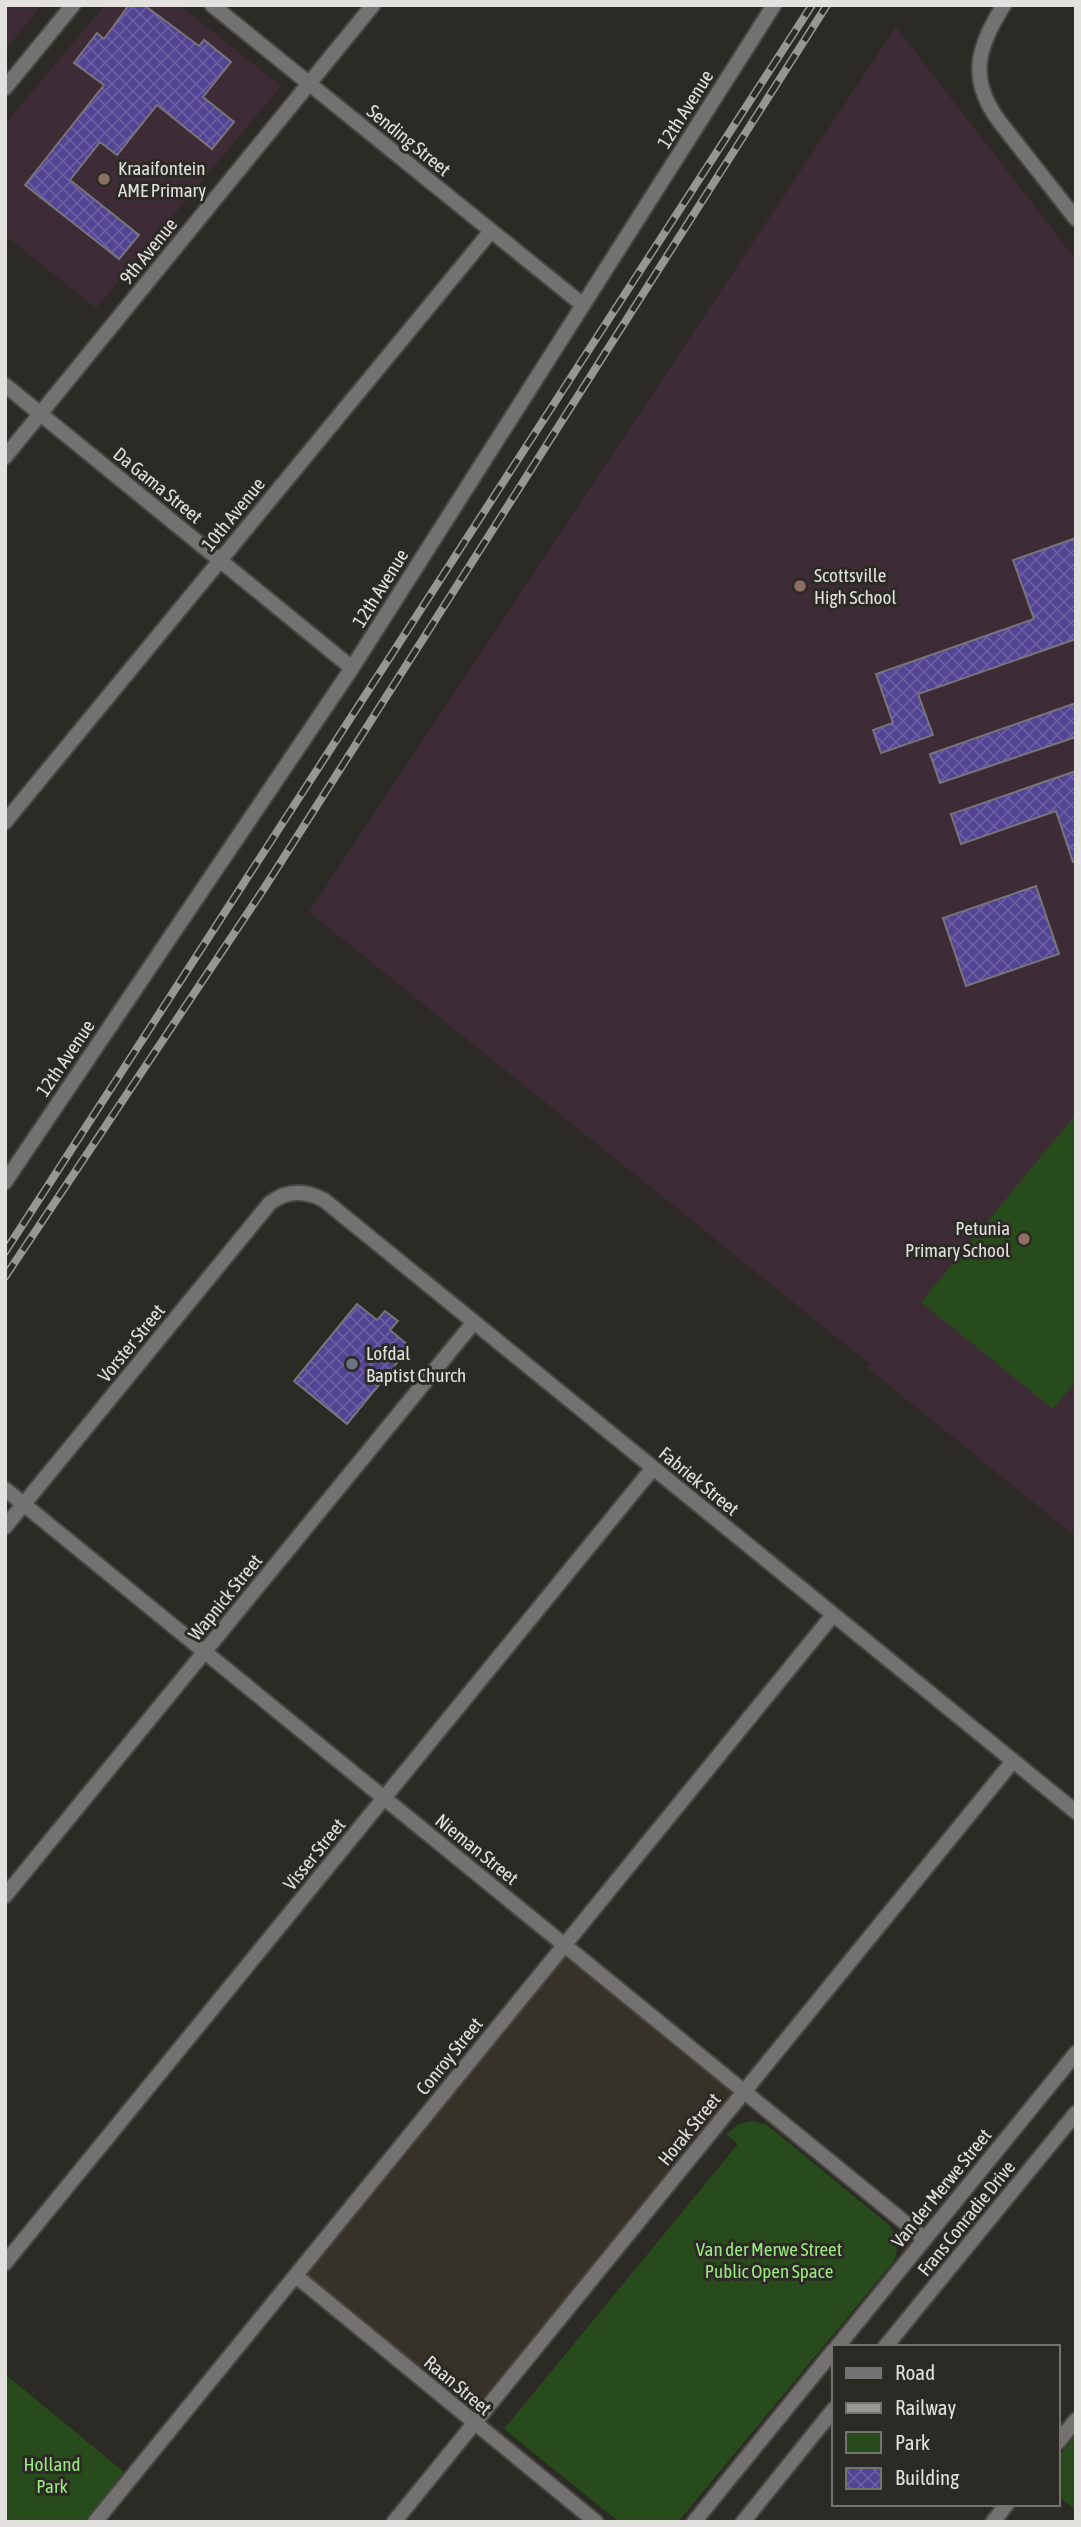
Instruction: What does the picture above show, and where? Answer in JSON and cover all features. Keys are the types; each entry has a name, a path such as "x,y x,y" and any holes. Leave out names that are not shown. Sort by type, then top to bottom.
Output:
{"street":[{"path":"5,88 73,5"},
{"name":"Sending Street","path":"212,5 583,305"},
{"name":"9th Avenue","path":"5,457 373,5"},
{"name":"12th Avenue","path":"5,1181 352,668 774,5"},
{"path":"1004,5 987,31 981,47 979,65 983,93 994,114 1074,213"},
{"name":"10th Avenue","path":"5,822 491,231"},
{"name":"Da Gama Street","path":"5,385 352,668"},
{"name":"Fabriek Street","path":"293,1192 314,1195 324,1200 1076,1812"},
{"name":"Vorster Street","path":"5,1527 270,1203 293,1192"},
{"name":"Wapnick Street","path":"5,1896 474,1322"},
{"name":"Visser Street","path":"5,2263 653,1468"},
{"name":"Nieman Street","path":"5,1489 925,2239"},
{"name":"Conroy Street","path":"95,2522 833,1615"},
{"name":"Horak Street","path":"394,2522 1013,1761"},
{"name":"Van der Merwe Street","path":"837,2345 1076,2053"},
{"name":"Frans Conradie Drive","path":"887,2345 1076,2113"},
{"name":"Raan Street","path":"296,2276 596,2522"},
{"name":"Van der Merwe Street","path":"694,2522 832,2352"},
{"path":"743,2522 832,2411"},
{"path":"1060,2440 1076,2420"},
{"path":"993,2522 1005,2506"}],"shaded area":[{"path":"5,5 42,5 5,50"},
{"name":"Kraaifontein AME Primary","path":"105,5 179,5 281,86 96,308 5,235 5,124"},
{"name":"Scottsville High School","path":"896,27 1076,260 1076,1537 868,1368 870,1364 309,912"},
{"path":"566,1946 744,2090 475,2421 296,2277"}],"green space":[{"path":"1076,1114 1076,1381 1053,1409 921,1302"},
{"name":"Van der Merwe Street Public Open Space","path":"753,2121 767,2125 889,2225 897,2242 894,2261 678,2522 619,2522 504,2429 738,2144 726,2134 739,2124"},
{"name":"Holland Park","path":"5,2374 124,2472 84,2522 5,2522"},
{"path":"1076,2435 1076,2510 1060,2498 1060,2455"}],"building":[{"path":"129,5 144,5 199,46 204,40 231,62 203,97 234,122 212,149 157,105 117,155 100,142 70,180 139,235 119,259 25,185 104,85 74,63 97,33 104,39"},
{"path":"1076,538 1076,639 918,694 933,735 881,753 873,730 893,723 876,674 1034,619 1013,560"},
{"path":"1076,703 1076,737 940,783 930,754"},
{"path":"1076,771 1076,861 1073,862 1056,811 961,844 951,814"},
{"path":"1036,886 1059,954 966,986 943,918"},
{"name":"Lofdal Baptist Church","path":"357,1304 377,1320 385,1311 398,1321 390,1330 410,1347 347,1424 294,1381"}],"railway":[{"path":"5,1252 812,5"},
{"path":"5,1277 265,887 827,5"}],"place":[{"name":"Kraaifontein AME Primary","path":"104,179"},
{"name":"Scottsville High School","path":"800,586"},
{"name":"Petunia Primary School","path":"1024,1239"},
{"name":"Lofdal Baptist Church","path":"352,1364"}]}
